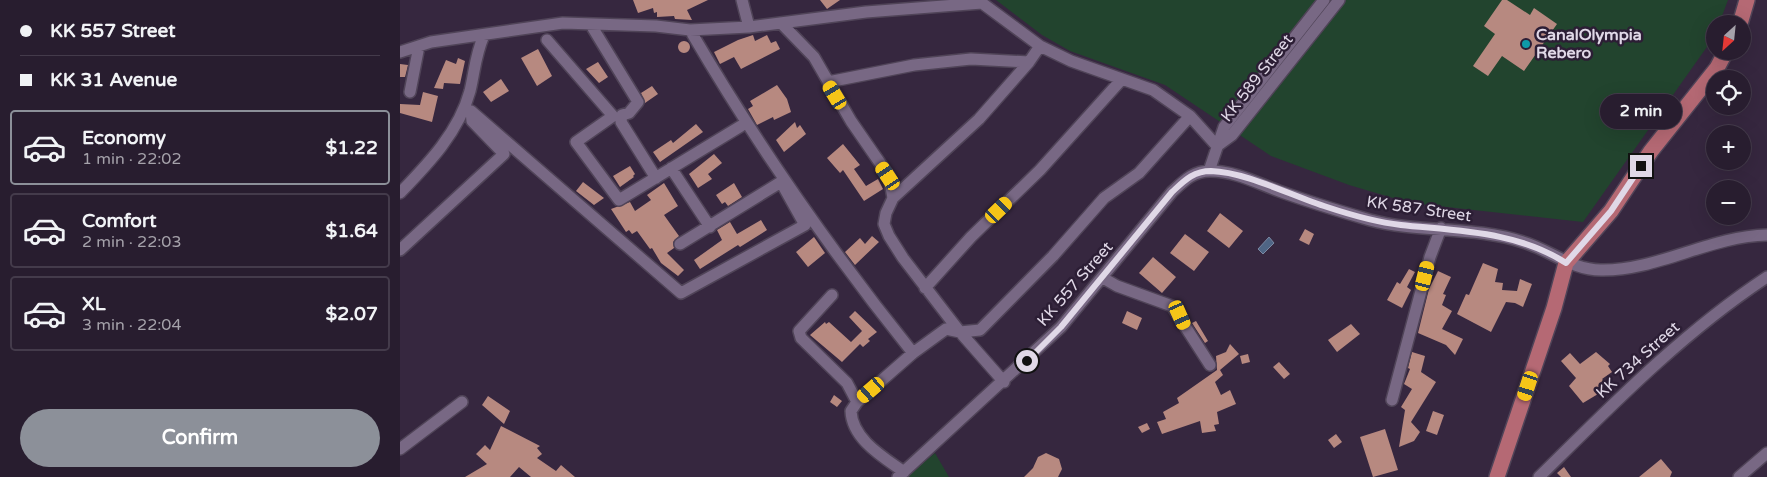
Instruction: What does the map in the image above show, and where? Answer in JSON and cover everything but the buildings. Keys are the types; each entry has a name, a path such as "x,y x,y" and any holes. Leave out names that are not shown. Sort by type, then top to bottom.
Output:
{"main road":[{"path":"1743,15 1747,0"},
{"path":"1497,477 1554,308 1566,263 1611,211 1651,151 1721,60"}],"street":[{"path":"742,0 750,28"},
{"name":"KK 589 Street","path":"1216,146 1224,127 1324,0"},
{"name":"KK 589 Street","path":"1216,146 1232,135 1339,0"},
{"path":"400,52 419,46 563,23 656,26 690,30 750,28 866,12 982,3 1040,46 1071,61 1153,90 1190,116 1216,146 1210,171"},
{"path":"781,23 814,57 851,121 888,176 894,198"},
{"path":"591,24 638,102 629,112 622,115 621,122 656,178"},
{"path":"690,30 733,102 835,253 913,353"},
{"path":"400,193 430,162 453,131 469,92 475,56 484,35"},
{"path":"548,40 613,116 576,142 619,200 741,126"},
{"path":"410,92 419,46"},
{"path":"1004,382 960,332 902,258 884,224 886,213 894,198 979,118 1029,62 1040,46"},
{"path":"828,82 924,64 971,59 1029,62"},
{"path":"925,288 971,237 1040,170 1122,79"},
{"path":"400,250 504,154 472,121 471,111 681,293 804,225 781,182 680,244"},
{"path":"905,474 879,454 857,432 851,419 850,411 857,402 913,353 946,329 960,332 980,330 1053,256 1104,198 1139,173 1190,116"},
{"path":"671,168 710,227"},
{"name":"KK 587 Street","path":"1210,171 1238,175 1319,205 1373,221 1441,228 1522,241 1548,251 1566,263"},
{"name":"KK 557 Street","path":"905,474 1061,327 1104,278 1172,192 1189,176 1210,171"},
{"path":"1392,400 1430,257 1441,228"},
{"path":"1566,263 1600,270 1646,265 1669,256 1737,238 1767,235"},
{"name":"KK 734 Street","path":"1539,477 1614,402 1702,324 1767,277"},
{"path":"1104,278 1117,286 1172,306 1210,365"},
{"path":"832,295 799,331 801,338 847,383 857,402"},
{"path":"400,449 462,402"},
{"path":"1739,477 1767,453"}],"green space":[{"path":"996,0 1728,0 1722,15 1706,15 1706,48 1583,222 1410,203 1349,185 1271,156 1165,85 1070,51 1042,35"},
{"path":"935,453 949,477 906,477"}],"water":[{"path":"1269,237 1274,243 1263,254 1258,249"}],"place":[{"name":"CanalOlympia Rebero","path":"1526,44"}],"route":[{"path":"1027,361 1061,327 1172,192 1189,176 1210,171 1238,175 1327,208 1373,221 1476,233 1522,241 1548,251 1566,263 1611,211 1641,166"}]}
